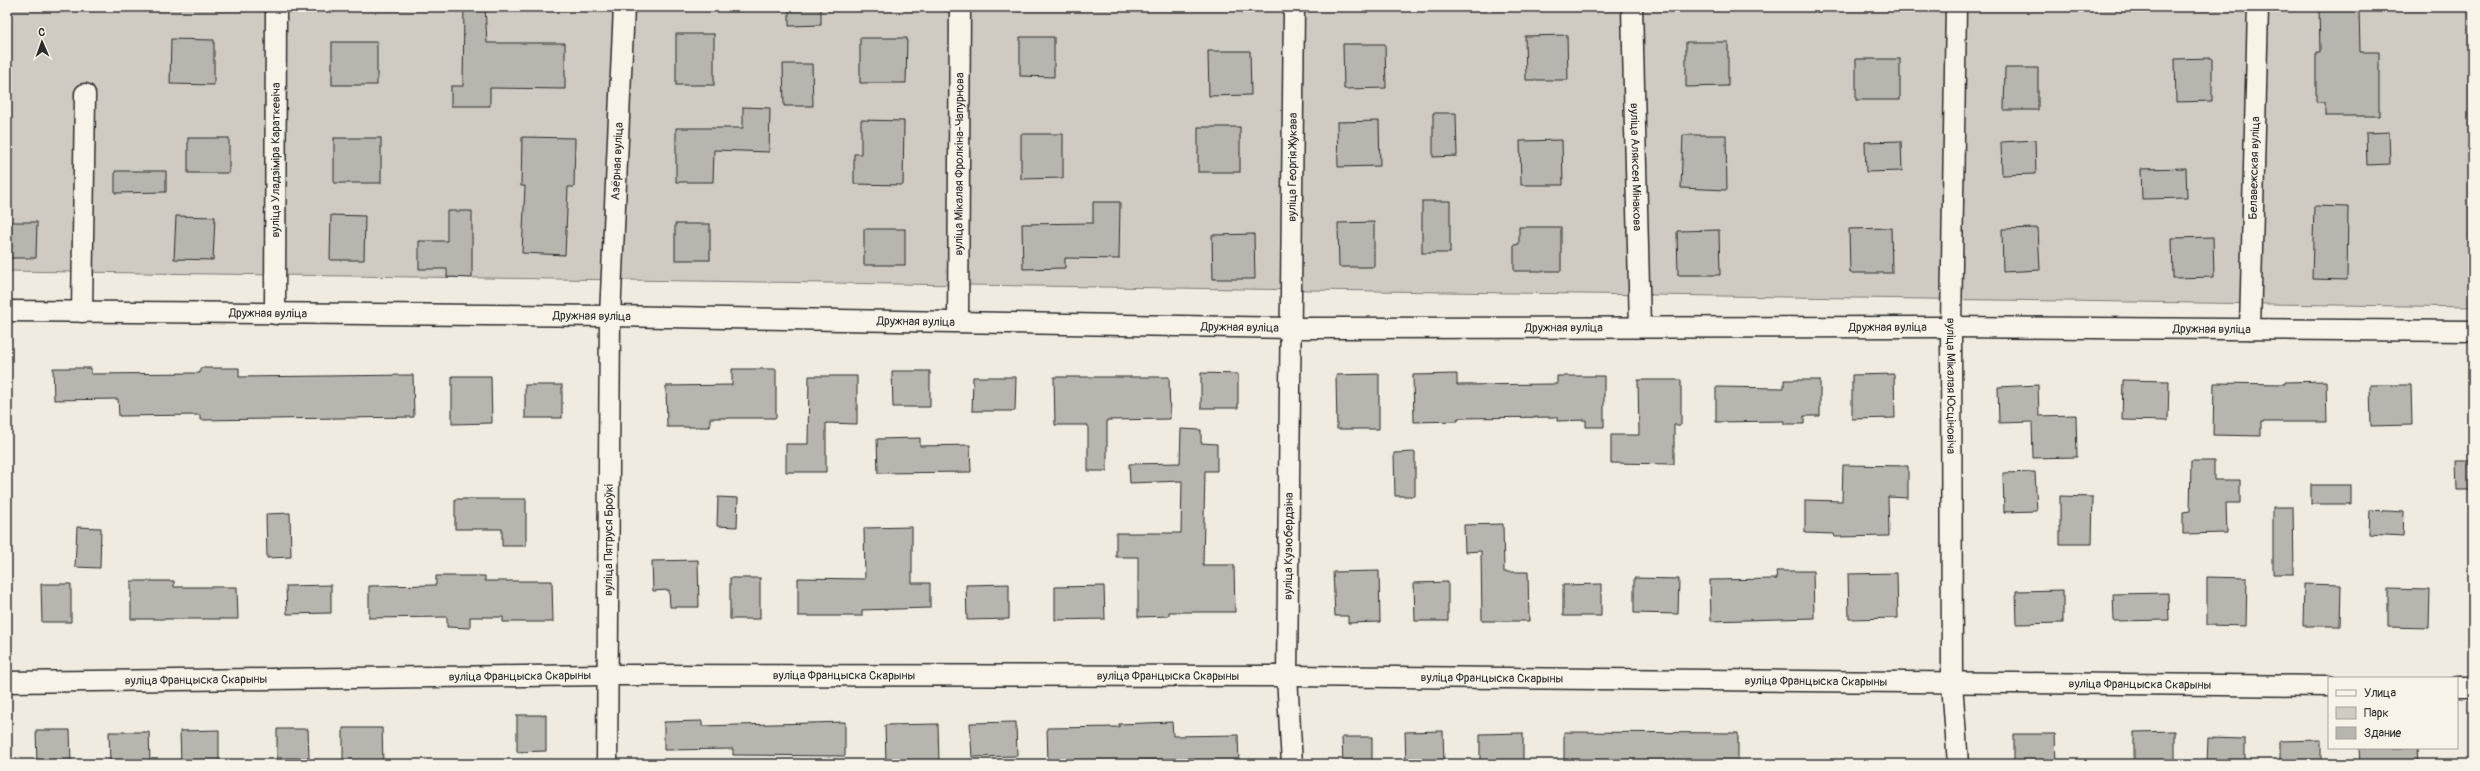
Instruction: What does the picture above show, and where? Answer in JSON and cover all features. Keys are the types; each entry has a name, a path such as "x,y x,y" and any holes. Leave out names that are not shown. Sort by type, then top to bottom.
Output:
{"street":[{"name":"вуліца Уладзіміра Караткевіча","path":"275,314 276,7"},
{"name":"Азёрная вуліца","path":"610,316 624,7"},
{"name":"вуліца Мікалая Фролкіна-Чапурнова","path":"958,321 960,7"},
{"name":"вуліца Георгія Жукава","path":"1290,328 1294,7"},
{"name":"вуліца Аляксея Мінакова","path":"1632,7 1640,327"},
{"name":"вуліца Мікалая Юсціновіча","path":"1956,7 1951,327 1952,683 1958,764"},
{"name":"Белавежская вуліца","path":"2250,329 2258,7"},
{"path":"82,312 85,94"},
{"name":"Дружная вуліца","path":"7,311 610,316 1290,328 1951,327 2473,331"},
{"name":"вуліца Пятруся Броўкі","path":"607,764 610,316"},
{"name":"вуліца Кузюбердзіна","path":"1290,328 1287,676 1292,764"},
{"name":"вуліца Францыска Скарыны","path":"7,682 607,675 1287,676 2328,686"},
{"path":"2458,687 2473,687"}],"green space":[{"path":"7,7 2473,7 2473,307 7,271"}],"building":[{"path":"464,7 485,7 487,43 565,43 565,89 490,88 490,106 451,106 451,86 463,86"},
{"path":"789,7 821,7 821,25 789,26"},
{"path":"2319,7 2359,7 2360,52 2379,52 2379,116 2325,116 2325,102 2316,102 2316,52 2320,52"},
{"path":"676,34 714,34 714,85 676,85"},
{"path":"1567,35 1568,80 1526,80 1525,36"},
{"path":"1020,37 1054,37 1054,77 1020,76"},
{"path":"860,38 907,38 906,83 860,83"},
{"path":"171,39 214,40 214,85 170,84"},
{"path":"332,42 377,42 377,85 332,85"},
{"path":"1686,42 1728,42 1728,86 1686,87"},
{"path":"1343,44 1385,44 1386,88 1344,89"},
{"path":"1208,51 1250,51 1251,95 1209,96"},
{"path":"2212,58 2212,101 2176,102 2175,59"},
{"path":"1856,59 1900,59 1900,100 1856,100"},
{"path":"783,64 812,64 813,106 784,106"},
{"path":"2005,68 2038,68 2038,110 2004,110"},
{"path":"743,107 770,108 769,152 714,150 713,182 676,182 676,128 743,128"},
{"path":"1433,113 1456,113 1457,156 1433,157"},
{"path":"861,120 904,121 903,185 854,184 854,154 861,154"},
{"path":"1379,121 1380,166 1338,167 1337,122"},
{"path":"1198,127 1240,127 1240,172 1198,172"},
{"path":"2389,132 2390,164 2367,165 2366,133"},
{"path":"1021,134 1063,134 1063,178 1021,179"},
{"path":"1683,135 1726,135 1727,190 1681,188"},
{"path":"522,137 575,138 574,187 568,187 565,255 522,253 525,186 521,186"},
{"path":"188,138 229,138 229,173 188,173"},
{"path":"334,138 381,138 381,183 334,183"},
{"path":"1562,140 1563,185 1521,185 1520,141"},
{"path":"2035,140 2036,174 2002,175 2001,142"},
{"path":"1901,141 1902,171 1866,172 1865,142"},
{"path":"2186,168 2187,198 2142,199 2141,169"},
{"path":"115,171 166,171 166,192 115,193"},
{"path":"1422,201 1450,201 1450,253 1422,253"},
{"path":"1093,202 1120,202 1119,259 1065,258 1065,268 1023,269 1022,224 1093,223"},
{"path":"2314,206 2348,207 2347,280 2312,279"},
{"path":"447,211 472,211 472,278 447,277 447,269 419,269 419,241 447,241"},
{"path":"331,215 365,216 364,260 330,260"},
{"path":"176,216 215,217 213,260 174,259"},
{"path":"7,222 37,222 36,258 7,258"},
{"path":"1374,222 1374,267 1339,267 1338,223"},
{"path":"675,224 710,224 710,260 675,260"},
{"path":"1519,227 1561,227 1561,271 1514,271 1514,245 1519,244"},
{"path":"1891,228 1892,273 1850,273 1849,229"},
{"path":"2038,228 2040,270 2003,272 2002,229"},
{"path":"864,229 905,229 905,265 864,265"},
{"path":"1719,230 1720,275 1678,275 1677,231"},
{"path":"1254,234 1255,279 1213,279 1212,235"},
{"path":"2213,237 2214,277 2173,278 2172,238"},
{"path":"53,368 91,368 91,374 200,373 200,368 239,368 239,377 413,375 414,417 200,420 200,415 119,416 118,399 54,400"},
{"path":"732,369 776,369 776,418 710,418 710,427 667,427 666,386 732,385"},
{"path":"892,371 930,371 930,407 893,407"},
{"path":"1201,373 1238,374 1238,408 1201,408"},
{"path":"1379,374 1379,429 1337,429 1336,375"},
{"path":"1457,374 1457,385 1557,384 1557,376 1604,376 1604,427 1586,427 1586,420 1557,421 1557,417 1458,418 1458,421 1414,422 1413,375"},
{"path":"1894,374 1895,418 1852,419 1852,375"},
{"path":"452,376 491,376 492,423 452,424"},
{"path":"809,376 857,376 857,424 826,423 826,472 786,472 786,444 808,444"},
{"path":"973,377 1016,377 1015,411 972,411"},
{"path":"1054,377 1169,377 1170,419 1107,420 1107,471 1088,471 1088,425 1055,425"},
{"path":"1638,380 1681,380 1681,425 1674,425 1674,464 1611,463 1611,435 1639,435"},
{"path":"1784,380 1820,380 1820,416 1804,416 1804,424 1784,424 1784,421 1716,422 1716,387 1784,388"},
{"path":"2123,380 2169,381 2168,421 2122,420"},
{"path":"2326,381 2327,422 2261,422 2261,436 2213,435 2214,383 2285,384 2285,382"},
{"path":"525,385 562,385 562,418 525,418"},
{"path":"2038,385 2039,416 2076,415 2077,457 2033,458 2032,422 1999,423 1998,387"},
{"path":"2370,385 2411,385 2412,425 2371,426"},
{"path":"1181,429 1201,430 1201,443 1217,444 1217,471 1205,471 1203,565 1234,565 1235,612 1169,612 1169,616 1138,617 1138,557 1116,557 1116,533 1181,533 1182,481 1130,483 1129,464 1180,463"},
{"path":"920,438 920,446 970,445 971,472 878,473 877,439"},
{"path":"1415,452 1415,496 1395,496 1394,453"},
{"path":"2191,461 2214,461 2214,480 2240,480 2240,503 2226,503 2227,533 2183,534 2183,512 2190,511"},
{"path":"2456,461 2473,461 2473,490 2457,490"},
{"path":"1843,465 1908,466 1908,498 1888,497 1889,536 1835,537 1834,534 1805,533 1805,500 1842,501"},
{"path":"2035,472 2037,511 2004,512 2003,473"},
{"path":"2311,485 2351,485 2351,504 2311,504"},
{"path":"2060,496 2093,497 2092,544 2060,544"},
{"path":"718,497 738,498 737,527 717,526"},
{"path":"455,499 526,499 526,546 502,546 502,529 455,529"},
{"path":"2273,507 2293,507 2294,574 2273,574"},
{"path":"2370,510 2404,512 2403,536 2369,534"},
{"path":"290,513 291,557 267,558 266,514"},
{"path":"1503,524 1504,572 1528,572 1529,621 1482,621 1481,551 1465,552 1464,525"},
{"path":"77,527 101,528 100,568 75,567"},
{"path":"912,527 912,583 930,583 930,608 862,610 862,616 798,616 798,578 865,579 864,528"},
{"path":"698,560 699,607 670,607 669,590 653,591 652,561"},
{"path":"1379,571 1380,622 1348,623 1348,616 1335,616 1333,572"},
{"path":"1776,571 1813,571 1814,618 1711,621 1710,580 1777,579"},
{"path":"1897,573 1898,618 1849,619 1848,574"},
{"path":"436,576 485,576 485,581 552,581 553,622 503,622 503,617 470,617 470,628 447,627 447,617 369,618 369,586 436,585"},
{"path":"2207,577 2247,578 2246,626 2207,625"},
{"path":"730,578 760,578 760,619 730,619"},
{"path":"1634,578 1679,579 1678,614 1634,613"},
{"path":"131,581 174,581 174,587 237,587 238,619 131,619"},
{"path":"1448,582 1448,621 1415,621 1414,583"},
{"path":"41,584 71,584 71,622 42,622"},
{"path":"1009,584 1009,619 967,620 966,585"},
{"path":"1601,584 1601,616 1563,616 1563,585"},
{"path":"2304,584 2341,585 2340,626 2303,626"},
{"path":"331,585 331,613 287,614 286,586"},
{"path":"1104,586 1105,619 1055,620 1055,587"},
{"path":"2388,589 2430,590 2429,628 2388,627"},
{"path":"2063,590 2063,623 2017,624 2016,591"},
{"path":"2168,593 2169,620 2114,621 2113,594"},
{"path":"517,715 546,715 546,751 517,752"},
{"path":"702,721 702,726 845,722 845,756 733,755 733,749 664,750 664,722"},
{"path":"1016,722 1017,756 972,757 970,723"},
{"path":"1172,722 1173,736 1238,735 1239,764 1193,764 1193,758 1048,764 1047,728 1119,727 1119,724"},
{"path":"938,724 939,763 886,763 885,725"},
{"path":"343,728 382,728 383,764 343,764"},
{"path":"277,729 308,729 309,758 277,758"},
{"path":"36,730 70,730 71,764 37,764"},
{"path":"219,730 219,764 181,764 180,731"},
{"path":"1443,731 1444,764 1406,764 1405,732"},
{"path":"2175,731 2175,764 2134,764 2134,732"},
{"path":"109,732 149,732 150,764 110,764"},
{"path":"1564,732 1738,733 1738,764 1564,764"},
{"path":"1523,733 1523,764 1480,764 1480,734"},
{"path":"2014,734 2055,734 2056,764 2014,764"},
{"path":"1342,737 1372,737 1372,764 1343,764"},
{"path":"2208,738 2245,739 2245,764 2207,764"},
{"path":"2321,740 2321,764 2280,764 2280,741"},
{"path":"2359,749 2417,749 2418,764 2360,764"}]}
